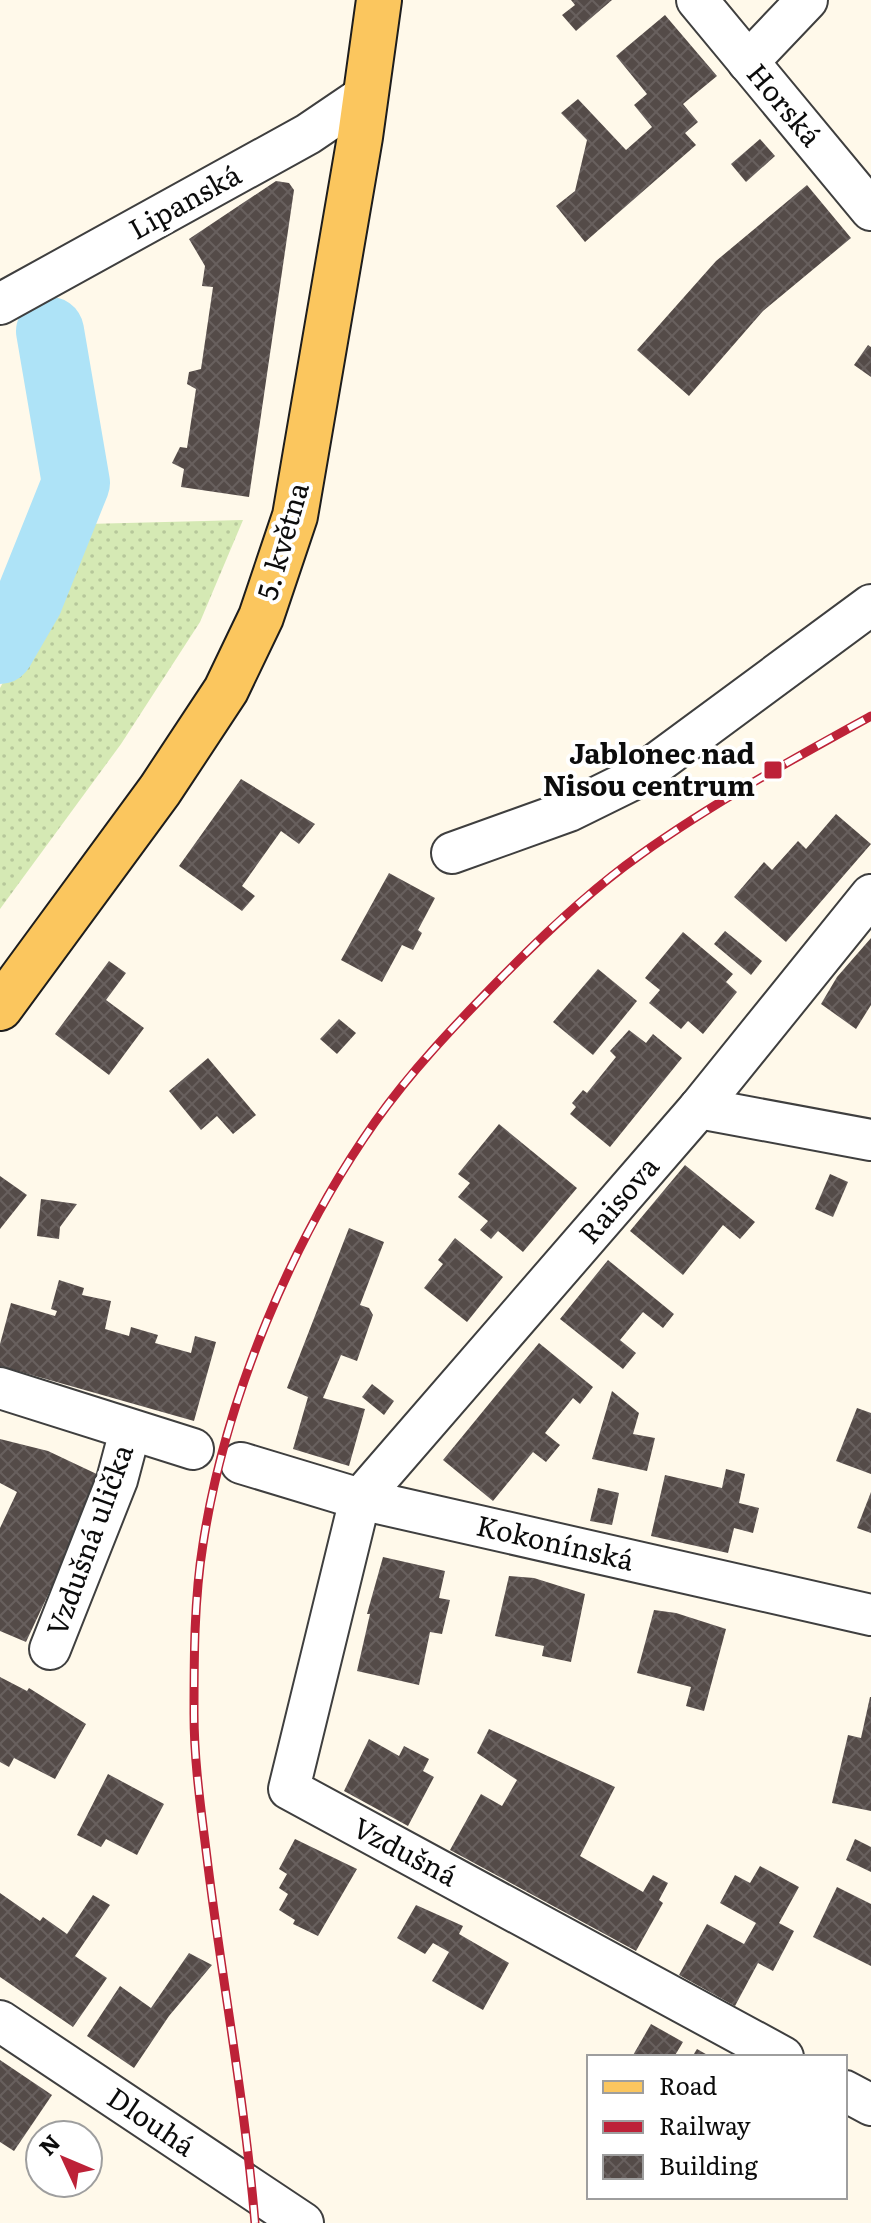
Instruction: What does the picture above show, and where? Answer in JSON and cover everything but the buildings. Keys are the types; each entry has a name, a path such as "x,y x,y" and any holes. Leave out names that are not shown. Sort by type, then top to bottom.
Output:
{"main road":[{"name":"5. května","path":"0,1008 160,790 226,690 261,617 295,516 367,94 379,0"}],"street":[{"name":"Horská","path":"697,0 871,210"},
{"path":"748,62 807,0"},
{"name":"Lipanská","path":"0,304 308,134 367,94"},
{"path":"452,853 569,811 638,777 871,605"},
{"name":"Raisova","path":"360,1499 699,1108 871,895"},
{"path":"699,1108 871,1140"},
{"path":"0,1388 193,1449"},
{"name":"Vzdušná ulička","path":"50,1649 117,1480 130,1431"},
{"name":"Kokonínská","path":"241,1463 360,1499 871,1615"},
{"name":"Vzdušná","path":"360,1499 289,1789 779,2055"},
{"name":"Dlouhá","path":"0,2021 303,2223"},
{"path":"847,2092 871,2105"}],"green space":[{"path":"243,520 200,622 121,744 0,909 0,688 87,524"}],"waterway":[{"path":"0,650 29,600 76,483 50,331"}],"railway":[{"path":"255,2223 246,2133 199,1790 194,1733 194,1672 198,1586 213,1489 227,1434 266,1324 316,1218 375,1122 434,1049 516,963 585,899 640,855 783,765 871,716"}],"place":[{"name":"Jablonec nad Nisou centrum","path":"773,770"}]}
